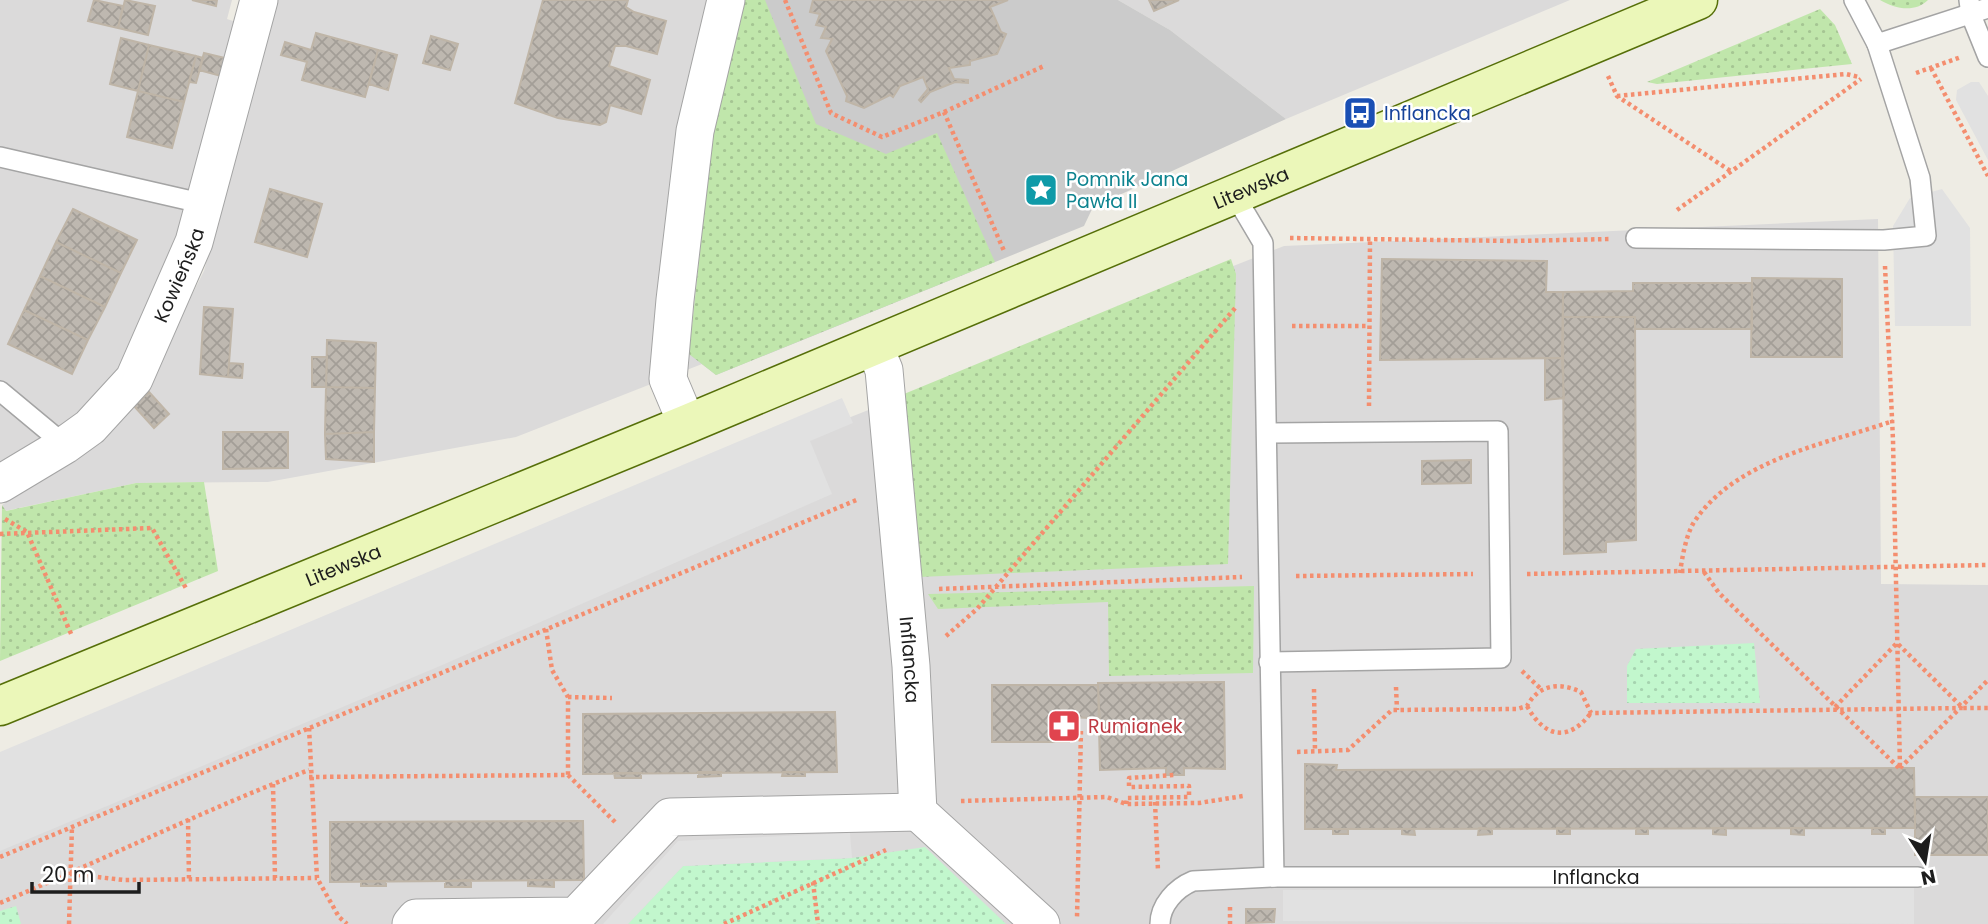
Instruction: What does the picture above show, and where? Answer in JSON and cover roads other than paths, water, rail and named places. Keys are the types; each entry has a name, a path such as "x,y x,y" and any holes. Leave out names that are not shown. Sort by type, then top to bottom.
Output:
{"street":[{"name":"Kowieńska","path":"0,484 90,427 134,379 194,242 259,0"},
{"path":"687,424 668,379 674,313 695,131 726,0"},
{"name":"Litewska","path":"0,705 687,424 1698,0"},
{"name":"Inflancka","path":"874,346 884,370 924,816"},
{"path":"411,924 416,919 576,916 670,817 924,816 1056,922"}],"lane":[{"path":"1636,238 1884,240 1926,236 1920,178 1877,44 1854,0"},
{"path":"1877,44 1976,8 1986,53"},
{"path":"0,157 205,204"},
{"path":"1234,194 1263,243 1274,877"},
{"path":"0,391 65,445"},
{"path":"1267,433 1498,432 1501,659 1269,662"},
{"name":"Inflancka","path":"1160,919 1182,886 1193,881 1274,877 1918,877"}],"place":[{"name":"Inflancka","path":"1360,113"},
{"name":"Pomnik Jana Pawła II","path":"1041,190"},
{"name":"Rumianek","path":"1064,726"}]}
